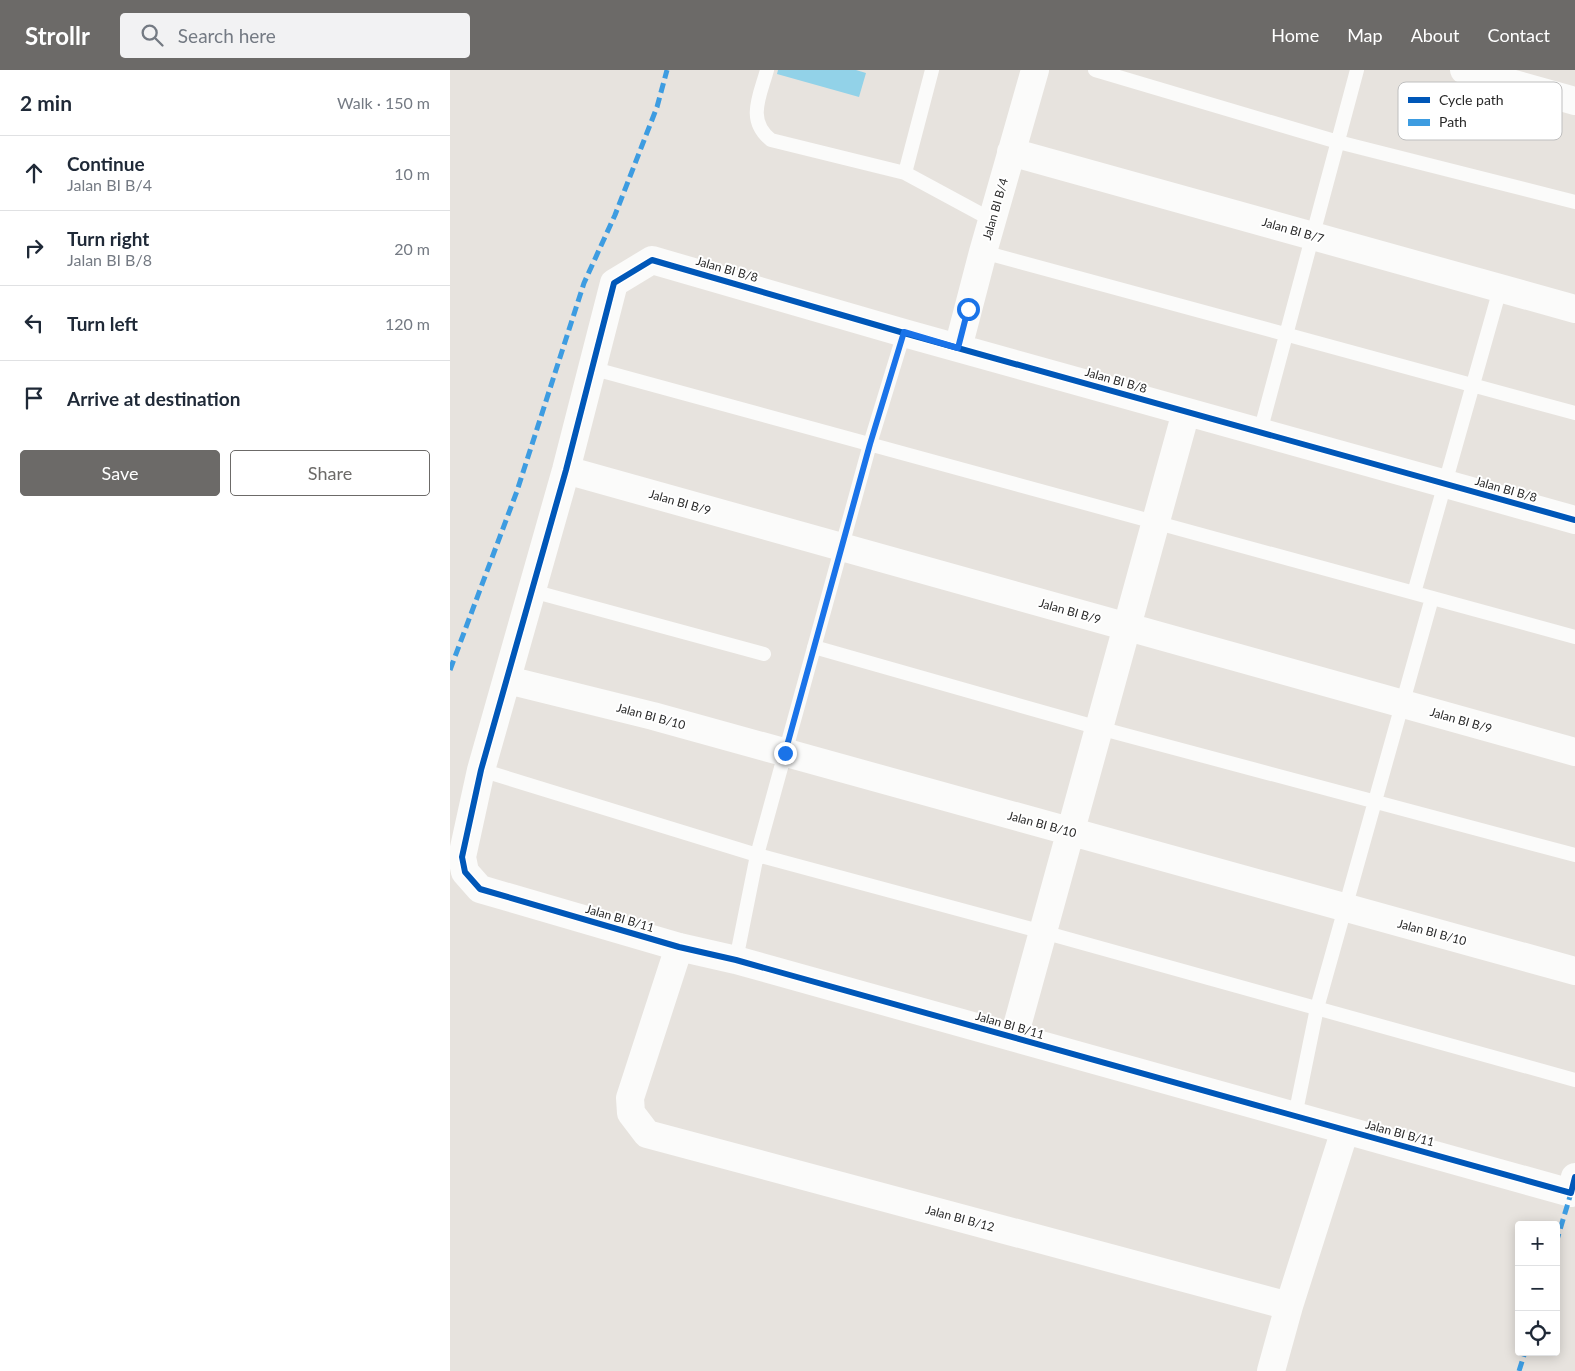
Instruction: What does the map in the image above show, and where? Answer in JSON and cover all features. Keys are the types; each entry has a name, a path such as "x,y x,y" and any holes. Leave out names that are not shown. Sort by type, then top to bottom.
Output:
{"street":[{"name":"Jalan BI B/4","path":"958,348 983,252 1035,70"},
{"path":"1464,70 1508,82"},
{"path":"1562,96 1575,100"},
{"name":"Jalan BI B/7","path":"1011,152 1575,309"},
{"name":"Jalan BI B/8","path":"591,368 614,282 652,260 958,348 1575,520"},
{"path":"481,770 566,470 591,368"},
{"path":"1014,1038 1186,412"},
{"name":"Jalan BI B/9","path":"566,470 1575,752"},
{"name":"Jalan BI B/10","path":"508,680 653,716 1575,971"},
{"name":"Jalan BI B/11","path":"481,770 462,857 465,872 480,889 679,947 736,960 1345,1130 1573,1185"},
{"name":"Jalan BI B/12","path":"679,947 630,1098 631,1114 647,1134 1289,1306"},
{"path":"1272,1371 1289,1306 1345,1130"}],"lane":[{"path":"767,70 755,116 762,132 771,140 905,172 992,220"},
{"path":"905,172 932,70"},
{"path":"1095,70 1338,142 1575,202"},
{"path":"1260,432 1357,70"},
{"path":"983,252 1575,413"},
{"path":"1414,593 1500,289"},
{"path":"736,960 757,855 870,444 904,332"},
{"path":"591,368 1575,637"},
{"path":"532,591 764,654"},
{"path":"1294,1116 1317,1008 1432,598"},
{"path":"814,647 1099,728 1575,855"},
{"path":"481,770 757,855 1043,932 1575,1080"}],"water":[{"path":"778,70 856,70 866,73 859,97 777,74"}],"marked path":[{"path":"450,670 517,491 584,283 615,215 657,107 667,70"},
{"path":"1560,1230 1571,1193"},
{"path":"1519,1371 1524,1356"}],"cycle path":[{"path":"1575,520 904,333 652,260 614,283 566,470 481,770 462,857 465,872 480,889 679,947 736,960 1571,1193 1575,1177"}],"route":[{"path":"785,753 870,444 904,332 958,348 968,309"}]}
